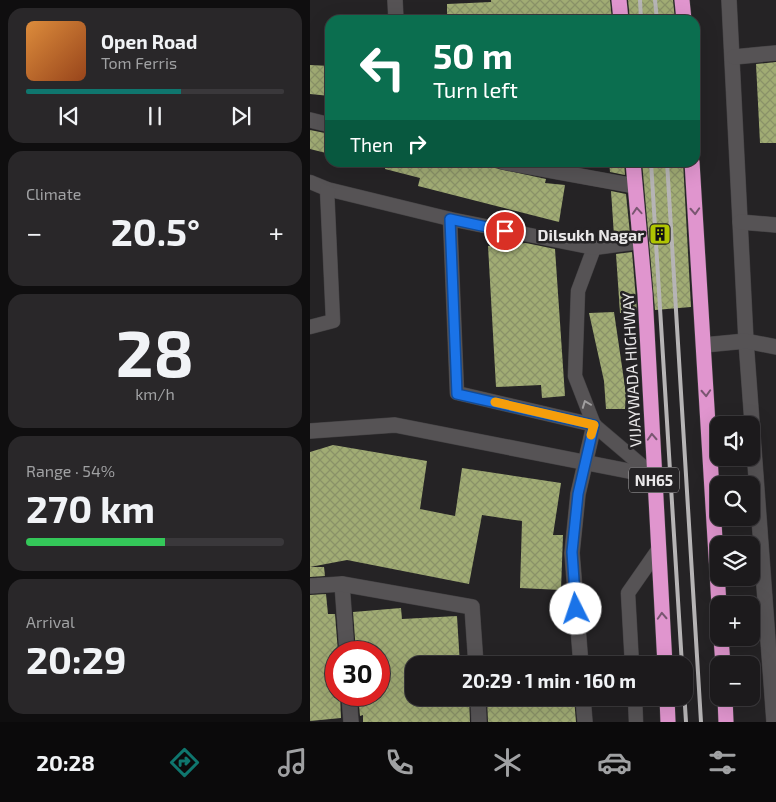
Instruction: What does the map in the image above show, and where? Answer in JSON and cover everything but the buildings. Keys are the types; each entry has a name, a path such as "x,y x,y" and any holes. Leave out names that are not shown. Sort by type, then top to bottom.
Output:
{"highway":[{"path":"619,0 620,15"},
{"path":"682,0 684,15"},
{"name":"VIJAYWADA HIGHWAY","path":"633,167 645,294 664,656"},
{"path":"692,167 718,596"},
{"path":"667,706 668,722"},
{"path":"725,706 726,722"}],"street":[{"path":"395,0 396,15"},
{"path":"729,0 734,57 746,341 774,722"},
{"path":"734,57 776,52"},
{"path":"310,120 325,124"},
{"path":"530,167 635,186"},
{"path":"740,222 776,225"},
{"path":"704,345 746,341 776,347"},
{"path":"310,431 395,425 654,476"},
{"path":"580,656 572,552 578,494 594,425"},
{"path":"310,586 342,584 472,607 475,656"},
{"path":"342,584 346,641"},
{"path":"350,706 351,722"},
{"path":"479,706 480,722"},
{"path":"584,706 585,722"}],"lane":[{"path":"310,182 327,189 450,219 594,248 639,242"},
{"path":"310,327 333,322 327,189"},
{"path":"450,219 457,394 594,425 654,476"},
{"path":"594,248 578,291 575,376 594,425"},
{"path":"632,656 628,593 658,550"},
{"path":"635,706 636,722"}],"railway":[{"path":"640,0 641,15"},
{"path":"655,0 656,15"},
{"path":"651,167 681,656"},
{"path":"667,167 701,722"},
{"path":"685,706 686,722"}],"slow traffic":[{"path":"495,402 594,425 591,435"}],"place":[{"name":"Dilsukh Nagar","path":"660,234"}],"route":[{"path":"505,231 450,219 457,394 594,425 578,494 572,552 576,609"}]}
